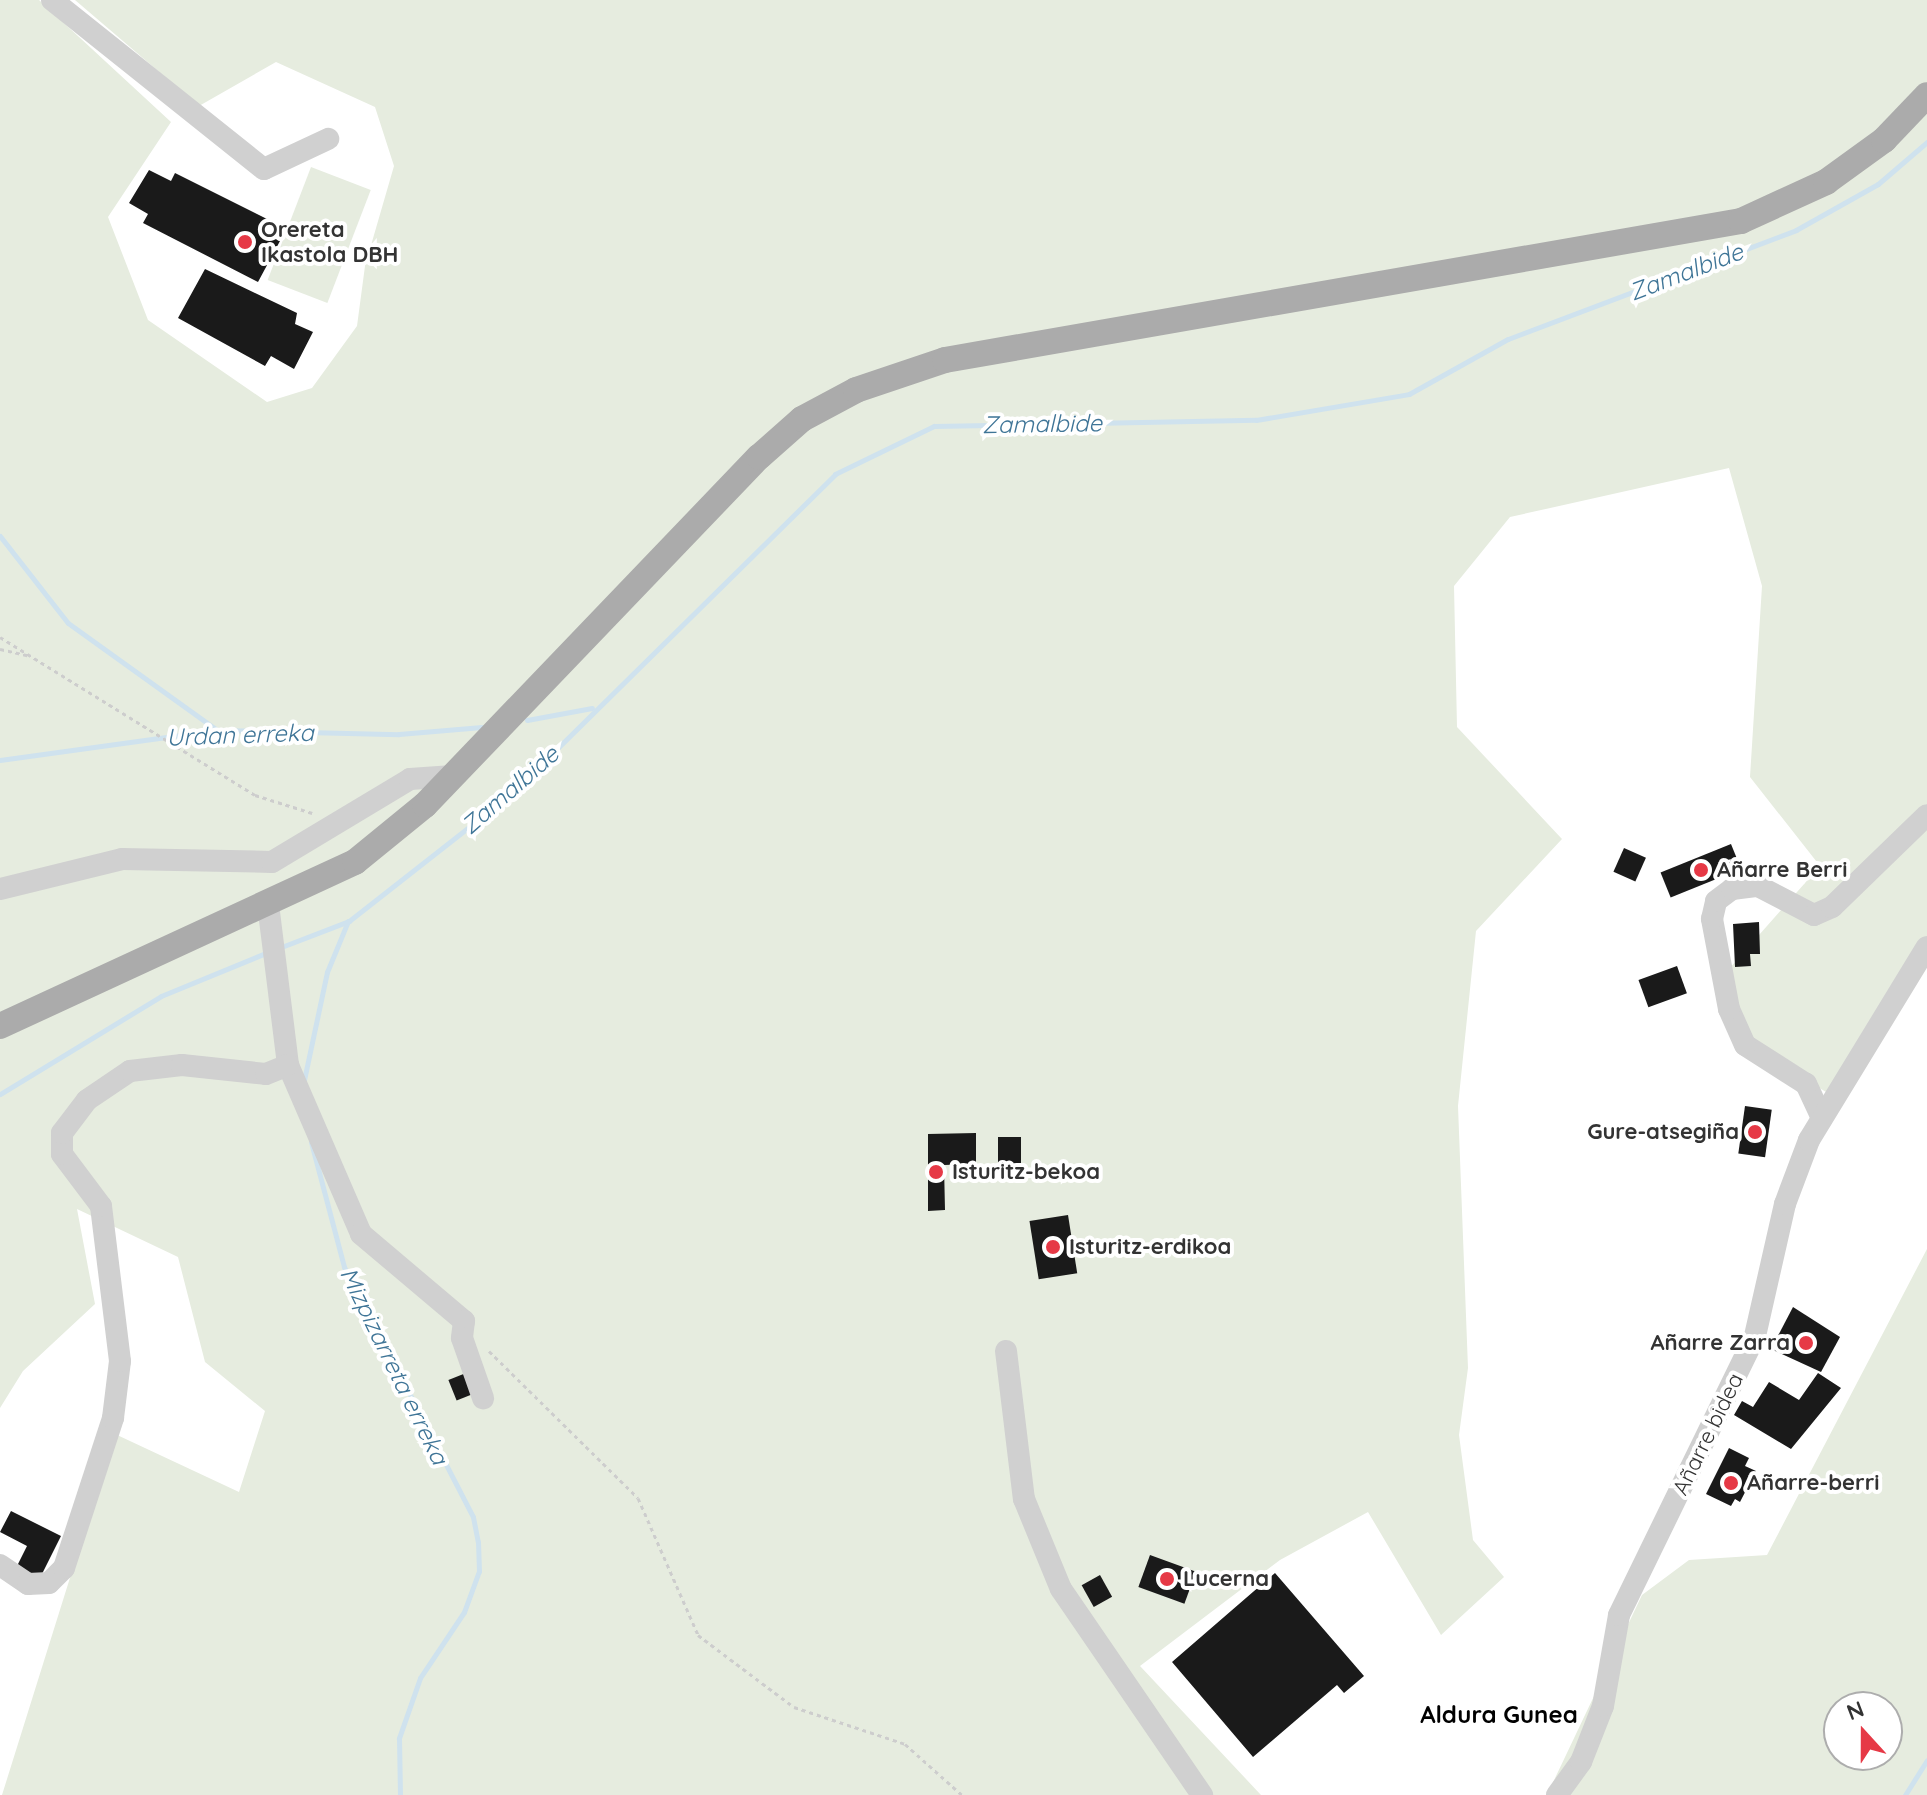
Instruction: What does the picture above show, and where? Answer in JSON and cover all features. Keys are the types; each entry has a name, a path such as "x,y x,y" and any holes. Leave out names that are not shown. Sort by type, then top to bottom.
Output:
{"main road":[{"path":"0,1026 355,862 453,776 759,457 802,419 856,390 945,360 1741,221 1826,182 1884,140 1927,95"}],"street":[{"path":"52,0 264,169 328,139"},
{"path":"0,889 122,859 251,866 272,862 410,779 453,776"},
{"path":"1822,1118 1806,1084 1745,1045 1729,1009 1712,919 1716,901 1732,889 1758,886 1814,915 1832,907 1927,815"},
{"path":"268,904 288,1065 361,1234 464,1321 462,1338 483,1398"},
{"name":"Añarre bidea","path":"1557,1795 1581,1762 1603,1706 1619,1615 1755,1336 1785,1204 1822,1118 1927,947"},
{"path":"0,1565 28,1584 49,1583 64,1568 113,1418 120,1361 104,1220 101,1206 62,1154 62,1133 87,1100 130,1071 182,1065 266,1074 288,1065"},
{"path":"1006,1351 1024,1499 1061,1589 1202,1795"}],"path":[{"path":"0,637 255,795 337,821"},
{"path":"0,649 30,655"},
{"path":"464,1321 514,1382 638,1498 698,1635 794,1707 905,1744 962,1795"}],"shaded area":[{"path":"0,0 39,0 171,122 108,217 148,320 267,402 312,388 357,326 365,266 394,166 375,107 276,62 199,106 75,0 1927,0 1927,956 1836,1098 1750,1046 1721,978 1820,866 1750,777 1762,586 1729,468 1510,517 1454,586 1457,727 1562,839 1476,931 1458,1106 1468,1368 1459,1435 1473,1540 1504,1577 1441,1635 1368,1512 1280,1560 1140,1666 1261,1795 2,1795 115,1434 239,1492 265,1411 205,1362 178,1257 77,1209 95,1304 23,1371 0,1408"},
{"path":"311,167 371,190 327,303 268,280"},
{"path":"1927,1249 1927,1795 1547,1795 1642,1595 1689,1560 1767,1555"}],"building":[{"path":"149,170 171,181 175,173 269,220 261,231 280,241 258,282 143,223 148,214 129,203"},
{"path":"205,269 297,313 295,324 313,332 294,369 271,356 265,366 178,318"},
{"name":"Añarre Berri","path":"1731,844 1741,869 1671,898 1661,872"},
{"path":"1624,848 1646,858 1635,882 1613,872"},
{"path":"1759,922 1760,954 1750,954 1751,966 1735,967 1733,924"},
{"path":"1677,966 1687,993 1648,1007 1638,980"},
{"name":"Gure-atsegiña","path":"1745,1106 1772,1110 1765,1157 1738,1154"},
{"name":"Isturitz-bekoa","path":"976,1133 976,1164 944,1165 945,1210 928,1211 928,1134"},
{"path":"998,1137 1021,1137 1021,1169 998,1169"},
{"name":"Isturitz-erdikoa","path":"1068,1215 1077,1273 1039,1279 1029,1221"},
{"name":"Añarre Zarra","path":"1793,1307 1840,1337 1821,1372 1771,1349"},
{"path":"466,1373 474,1393 457,1401 448,1380"},
{"path":"1818,1373 1841,1388 1791,1449 1734,1415 1742,1401 1753,1407 1769,1382 1799,1400"},
{"name":"Añarre-berri","path":"1729,1448 1749,1458 1745,1466 1756,1471 1740,1502 1735,1499 1731,1506 1706,1494"},
{"path":"11,1511 61,1536 39,1580 16,1568 27,1546 0,1532"},
{"name":"Lucerna","path":"1150,1555 1196,1572 1184,1604 1138,1587"},
{"path":"1275,1573 1364,1676 1344,1693 1337,1685 1253,1757 1172,1662"},
{"path":"1100,1575 1112,1597 1094,1607 1082,1585"}],"waterway":[{"name":"Zamalbide","path":"284,946 349,921 512,793 835,474 934,426 1256,420 1409,394 1508,339 1796,230 1878,184 1927,142"},
{"path":"0,536 68,623 217,730"},
{"name":"Urdan erreka","path":"527,720 592,708"},
{"name":"Urdan erreka","path":"0,760 217,730 399,734 482,727"},
{"name":"Mizpizarreta erreka","path":"304,1080 327,972 348,921"},
{"name":"Zamalbide","path":"0,1094 161,996 266,953"},
{"name":"Mizpizarreta erreka","path":"311,1142 344,1267 473,1517 478,1542 479,1571 464,1612 420,1678 399,1738 400,1795"},
{"path":"1905,1795 1927,1760"}],"place":[{"name":"Orereta Ikastola DBH","path":"245,242"},
{"name":"Añarre Berri","path":"1701,870"},
{"name":"Gure-atsegiña","path":"1755,1132"},
{"name":"Isturitz-bekoa","path":"936,1172"},
{"name":"Isturitz-erdikoa","path":"1053,1247"},
{"name":"Añarre Zarra","path":"1806,1343"},
{"name":"Añarre-berri","path":"1731,1483"},
{"name":"Lucerna","path":"1167,1579"}],"district":[{"name":"Aldura Gunea","path":"1499,1715"}]}
